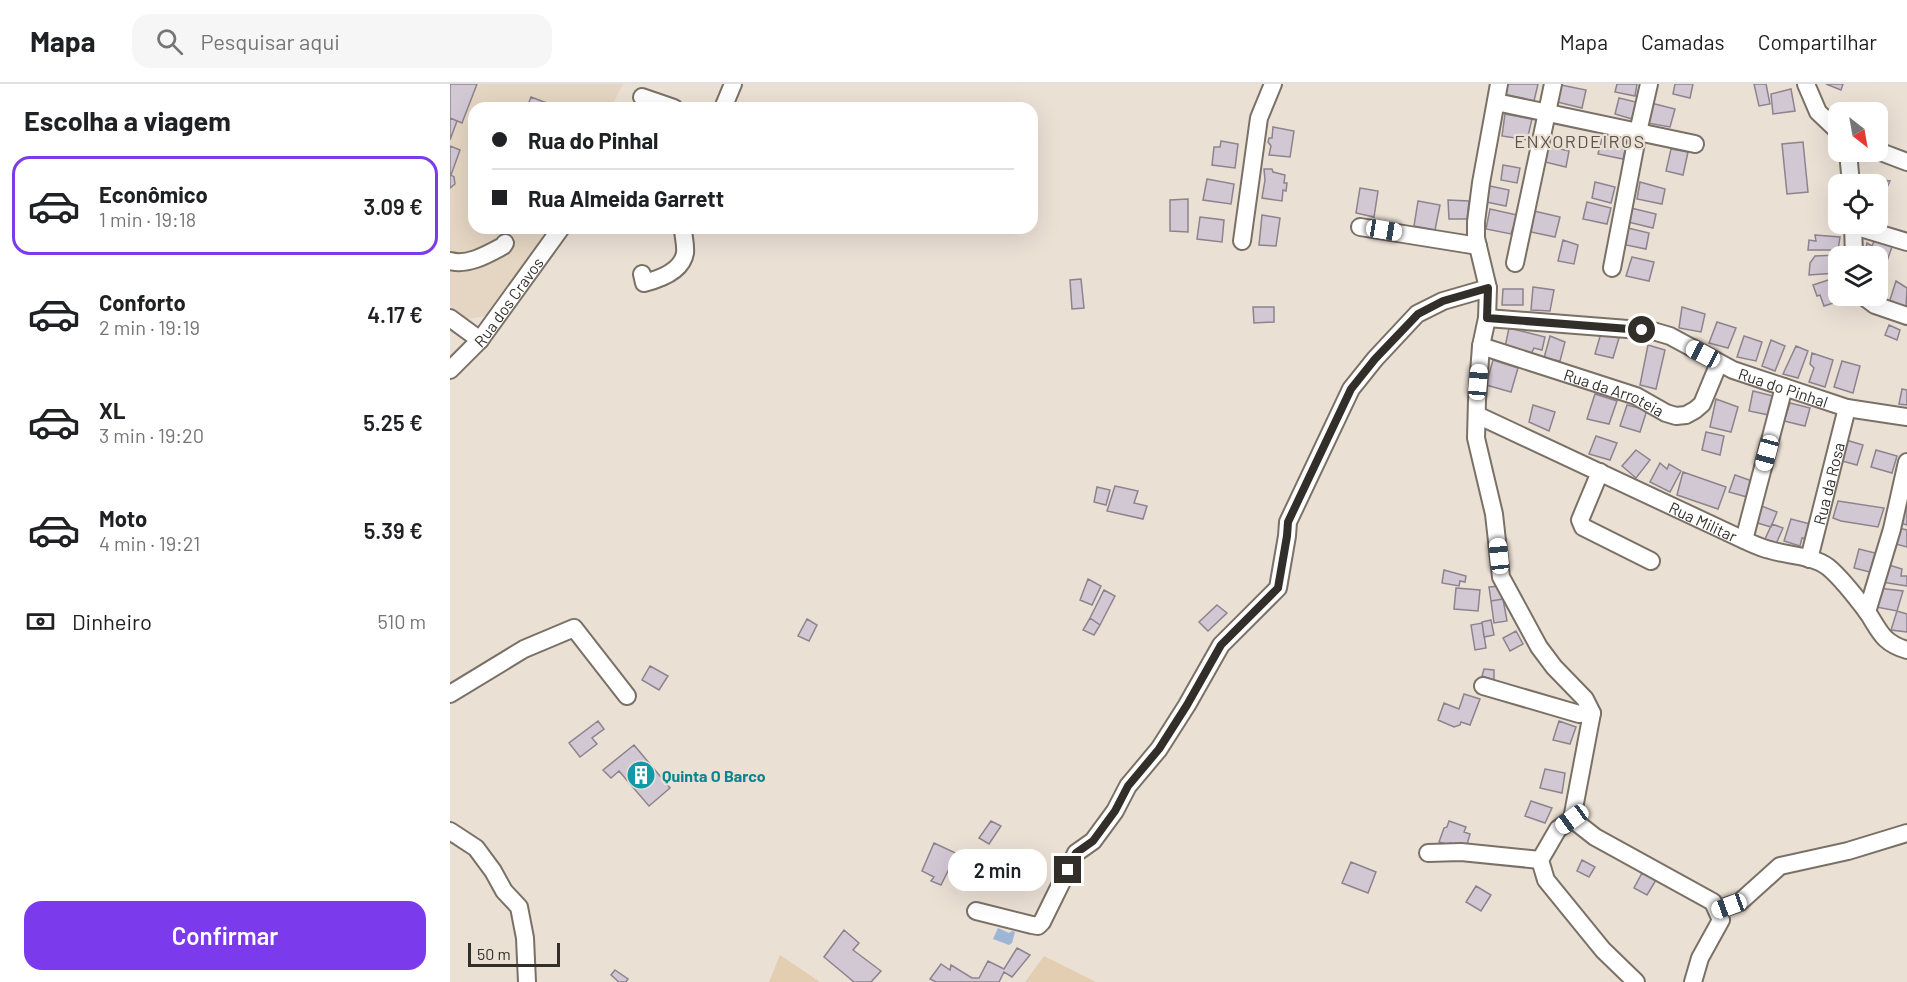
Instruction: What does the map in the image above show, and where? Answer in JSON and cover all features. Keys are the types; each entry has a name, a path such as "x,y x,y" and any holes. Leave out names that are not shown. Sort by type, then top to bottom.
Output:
{"street":[{"path":"726,102 733,84"},
{"path":"1242,241 1259,118 1274,84"},
{"path":"1499,84 1478,204 1476,230 1488,288 1487,318 1481,346 1476,438 1494,514 1501,577 1539,647 1554,667 1585,699 1592,713 1572,819 1558,829 1540,860 1546,880 1567,907 1603,950 1636,982"},
{"path":"1515,263 1553,84"},
{"path":"1612,268 1649,84"},
{"path":"1806,84 1818,112 1828,122"},
{"path":"641,96 658,102"},
{"path":"1496,102 1695,144"},
{"path":"1888,155 1907,162"},
{"path":"1360,226 1478,246"},
{"name":"Rua dos Cravos","path":"450,370 480,340 557,234"},
{"path":"642,274 644,283 659,279 678,267 685,253 683,234"},
{"path":"1882,234 1907,242"},
{"path":"450,261 456,263 481,257 505,243"},
{"path":"976,911 1032,926 1038,926 1042,922 1076,853 1093,841 1115,811 1128,786 1159,749 1221,645 1278,588 1288,522 1351,389 1375,359 1418,314 1443,301 1488,288"},
{"path":"1878,306 1907,316"},
{"path":"450,318 480,340"},
{"name":"Rua do Pinhal","path":"1487,318 1653,331 1670,336 1733,370 1847,408 1907,417"},
{"name":"Rua da Arroteia","path":"1481,346 1636,396 1666,414 1676,416 1686,415 1702,404 1719,363"},
{"path":"1744,540 1784,387"},
{"name":"Rua da Rosa","path":"1809,559 1847,408"},
{"name":"Rua Militar","path":"1477,415 1744,540 1768,550 1820,562 1830,568 1867,612 1878,632 1887,641 1907,650"},
{"path":"1867,612 1892,529 1907,462"},
{"path":"1600,472 1580,524 1652,561"},
{"path":"450,694 524,649 574,628 627,696"},
{"path":"1483,686 1579,714 1592,713"},
{"path":"1572,819 1595,837 1713,902 1720,920 1700,958 1693,982"},
{"path":"450,831 476,848 504,891 519,907 525,938 526,982"},
{"path":"1717,910 1740,902 1780,866 1848,851 1907,833"},
{"path":"1428,853 1461,852 1540,860"}],"shaded area":[{"path":"450,84 623,84 614,102 468,102 468,234 544,234 485,316 468,319 450,306"},
{"path":"780,955 820,982 769,982"},
{"path":"1044,956 1096,982 1025,982"}],"water":[{"path":"998,928 1009,933 1015,932 1012,943 1009,945 993,939"}],"building":[{"path":"450,84 477,84 470,102 468,102 462,123 450,118"},
{"path":"1506,84 1538,84 1534,101 1503,94"},
{"path":"1617,84 1637,84 1635,96 1615,92"},
{"path":"1675,84 1693,84 1690,98 1673,94"},
{"path":"1754,84 1766,84 1770,104 1759,106"},
{"path":"1826,84 1843,84 1841,90"},
{"path":"1561,85 1586,90 1582,108 1557,102"},
{"path":"1791,89 1795,111 1773,114 1771,94"},
{"path":"531,97 544,102 529,102"},
{"path":"1619,98 1636,102 1632,119 1615,114"},
{"path":"1651,103 1675,109 1670,127 1647,123"},
{"path":"1505,114 1532,119 1527,140 1502,136"},
{"path":"450,118 457,121 450,140"},
{"path":"1273,127 1294,131 1290,157 1269,155 1271,146 1268,142 1269,138 1272,138"},
{"path":"1602,138 1627,142 1623,159 1598,154"},
{"path":"1221,141 1238,144 1235,168 1212,165 1214,147 1220,147"},
{"path":"1803,142 1808,192 1787,194 1782,144"},
{"path":"450,146 460,150 451,175 454,177 455,184 450,188"},
{"path":"1548,146 1569,151 1566,167 1545,162"},
{"path":"1671,149 1688,152 1683,175 1666,171"},
{"path":"1503,165 1520,168 1517,183 1501,180"},
{"path":"1264,169 1272,169 1273,172 1285,175 1284,183 1287,183 1286,191 1283,190 1282,201 1262,198"},
{"path":"1207,179 1234,184 1231,204 1203,200"},
{"path":"1595,182 1615,187 1611,203 1592,198"},
{"path":"1640,182 1665,189 1662,204 1637,199"},
{"path":"1490,186 1509,190 1506,206 1486,202"},
{"path":"1360,188 1378,191 1374,217 1356,213"},
{"path":"1188,199 1188,232 1170,231 1170,200"},
{"path":"1448,200 1469,201 1467,219 1449,219"},
{"path":"1418,201 1440,205 1435,230 1414,226"},
{"path":"1587,202 1611,208 1607,224 1583,219"},
{"path":"1631,208 1656,214 1653,228 1628,222"},
{"path":"1490,209 1517,215 1511,234 1486,229"},
{"path":"1534,211 1560,217 1555,237 1531,232"},
{"path":"1262,215 1280,218 1276,246 1259,245"},
{"path":"1200,217 1224,220 1222,242 1197,239"},
{"path":"1628,228 1649,233 1646,249 1626,245"},
{"path":"1815,235 1840,237 1839,246 1828,246 1828,250 1808,250 1809,240 1816,241"},
{"path":"1875,239 1893,244 1888,258 1888,246 1872,246"},
{"path":"1563,240 1578,245 1574,264 1558,261"},
{"path":"1828,255 1828,274 1809,275 1810,263 1815,256"},
{"path":"1632,257 1654,262 1649,281 1626,276"},
{"path":"1081,279 1084,308 1072,309 1070,280"},
{"path":"1828,280 1828,305 1824,306 1813,285"},
{"path":"1896,281 1907,288 1906,307 1889,303"},
{"path":"1533,287 1554,290 1550,311 1531,310"},
{"path":"1503,289 1523,289 1523,305 1502,305"},
{"path":"1253,307 1274,307 1274,322 1254,323"},
{"path":"1682,307 1705,314 1701,332 1679,328"},
{"path":"1717,322 1736,328 1728,348 1709,343"},
{"path":"1889,325 1900,330 1897,340 1885,335"},
{"path":"1509,328 1545,337 1542,350 1534,348 1531,354 1505,347"},
{"path":"1601,333 1619,338 1613,358 1595,354"},
{"path":"1550,336 1565,342 1560,361 1544,358"},
{"path":"1744,336 1762,342 1756,361 1737,357"},
{"path":"1771,340 1785,346 1775,371 1762,366"},
{"path":"1648,345 1665,350 1656,389 1640,385"},
{"path":"1796,346 1808,351 1798,378 1783,374"},
{"path":"1812,353 1833,360 1825,387 1809,382 1814,368 1810,364"},
{"path":"1493,360 1518,368 1511,392 1486,385"},
{"path":"1842,361 1860,366 1853,393 1834,387"},
{"path":"1902,389 1907,390 1907,405 1899,404"},
{"path":"1753,391 1773,396 1769,415 1749,411"},
{"path":"1595,394 1617,401 1609,424 1587,419"},
{"path":"1716,399 1738,407 1731,432 1710,427"},
{"path":"1790,403 1810,408 1805,426 1784,421"},
{"path":"1533,405 1555,412 1549,431 1529,422"},
{"path":"1627,405 1647,410 1640,432 1620,426"},
{"path":"1706,432 1724,436 1720,455 1702,450"},
{"path":"1596,436 1617,443 1610,460 1589,454"},
{"path":"1846,440 1863,445 1857,465 1842,461"},
{"path":"1636,450 1650,460 1636,478 1622,466"},
{"path":"1876,450 1897,456 1892,473 1871,467"},
{"path":"1660,463 1667,469 1669,464 1681,471 1670,492 1650,482"},
{"path":"1683,472 1726,487 1718,509 1677,495"},
{"path":"1735,475 1752,481 1747,497 1729,492"},
{"path":"1115,486 1138,491 1134,503 1147,506 1143,519 1107,511"},
{"path":"1097,487 1110,490 1106,505 1094,502"},
{"path":"1838,501 1884,508 1878,527 1833,518"},
{"path":"1759,505 1777,512 1771,527 1754,522"},
{"path":"1903,505 1907,506 1907,525 1897,522"},
{"path":"1791,519 1810,524 1807,539 1802,538 1800,546 1784,541"},
{"path":"1772,524 1783,528 1776,544 1765,539"},
{"path":"1896,527 1907,530 1907,547 1892,543"},
{"path":"1859,549 1875,553 1870,572 1854,568"},
{"path":"1886,564 1902,569 1901,576 1907,576 1907,586 1881,582"},
{"path":"1444,570 1466,576 1465,582 1460,581 1459,586 1442,583"},
{"path":"1088,579 1101,586 1092,605 1080,600"},
{"path":"1502,586 1503,599 1491,601 1489,587"},
{"path":"1456,588 1480,590 1478,611 1454,609"},
{"path":"1878,588 1903,591 1897,611 1876,607"},
{"path":"1104,590 1115,596 1100,625 1090,618"},
{"path":"1503,599 1507,621 1494,623 1491,601"},
{"path":"1217,605 1227,613 1208,631 1199,622"},
{"path":"1897,611 1907,614 1907,632 1891,630"},
{"path":"1090,618 1100,625 1094,635 1083,630"},
{"path":"807,619 817,625 809,641 798,636"},
{"path":"1491,620 1494,635 1484,637 1482,622"},
{"path":"1482,623 1486,648 1475,650 1471,625"},
{"path":"1516,631 1523,644 1510,651 1503,638"},
{"path":"650,666 668,676 659,690 642,680"},
{"path":"1484,669 1494,670 1494,680 1482,676"},
{"path":"1464,694 1480,699 1470,725 1461,722 1460,725 1454,727 1438,720 1444,703 1459,709"},
{"path":"598,721 604,729 592,738 597,744 580,757 569,743"},
{"path":"1559,721 1576,727 1570,744 1553,740"},
{"name":"Quinta O Barco","path":"634,745 670,788 649,806 619,771 611,778 603,770"},
{"path":"1545,769 1565,773 1562,793 1540,788"},
{"path":"1531,801 1552,808 1545,823 1525,816"},
{"path":"991,821 1001,826 989,844 979,838"},
{"path":"1449,821 1466,827 1464,832 1470,834 1466,848 1439,842"},
{"path":"934,843 962,856 957,867 951,865 941,885 931,881 934,877 922,871"},
{"path":"1582,860 1595,867 1589,877 1577,871"},
{"path":"1351,862 1376,872 1368,893 1342,883"},
{"path":"1642,873 1656,880 1647,895 1634,888"},
{"path":"1476,886 1491,895 1481,911 1466,902"},
{"path":"844,930 859,943 853,950 881,971 871,982 854,982 824,957"},
{"path":"1017,948 1030,955 1012,977 1004,972 999,982 936,982 930,979 941,964 950,970 951,965 972,978 979,978 988,961 1004,969"},
{"path":"615,970 628,979 626,982 619,982 611,975"}],"place":[{"name":"Quinta O Barco","path":"641,775"}],"district":[{"name":"ENXORDEIROS","path":"1580,141"}],"route":[{"path":"1068,870 1076,853 1093,841 1115,811 1128,786 1159,749 1221,645 1278,588 1288,522 1351,389 1375,359 1418,314 1443,301 1488,288 1487,318 1642,330"}]}
